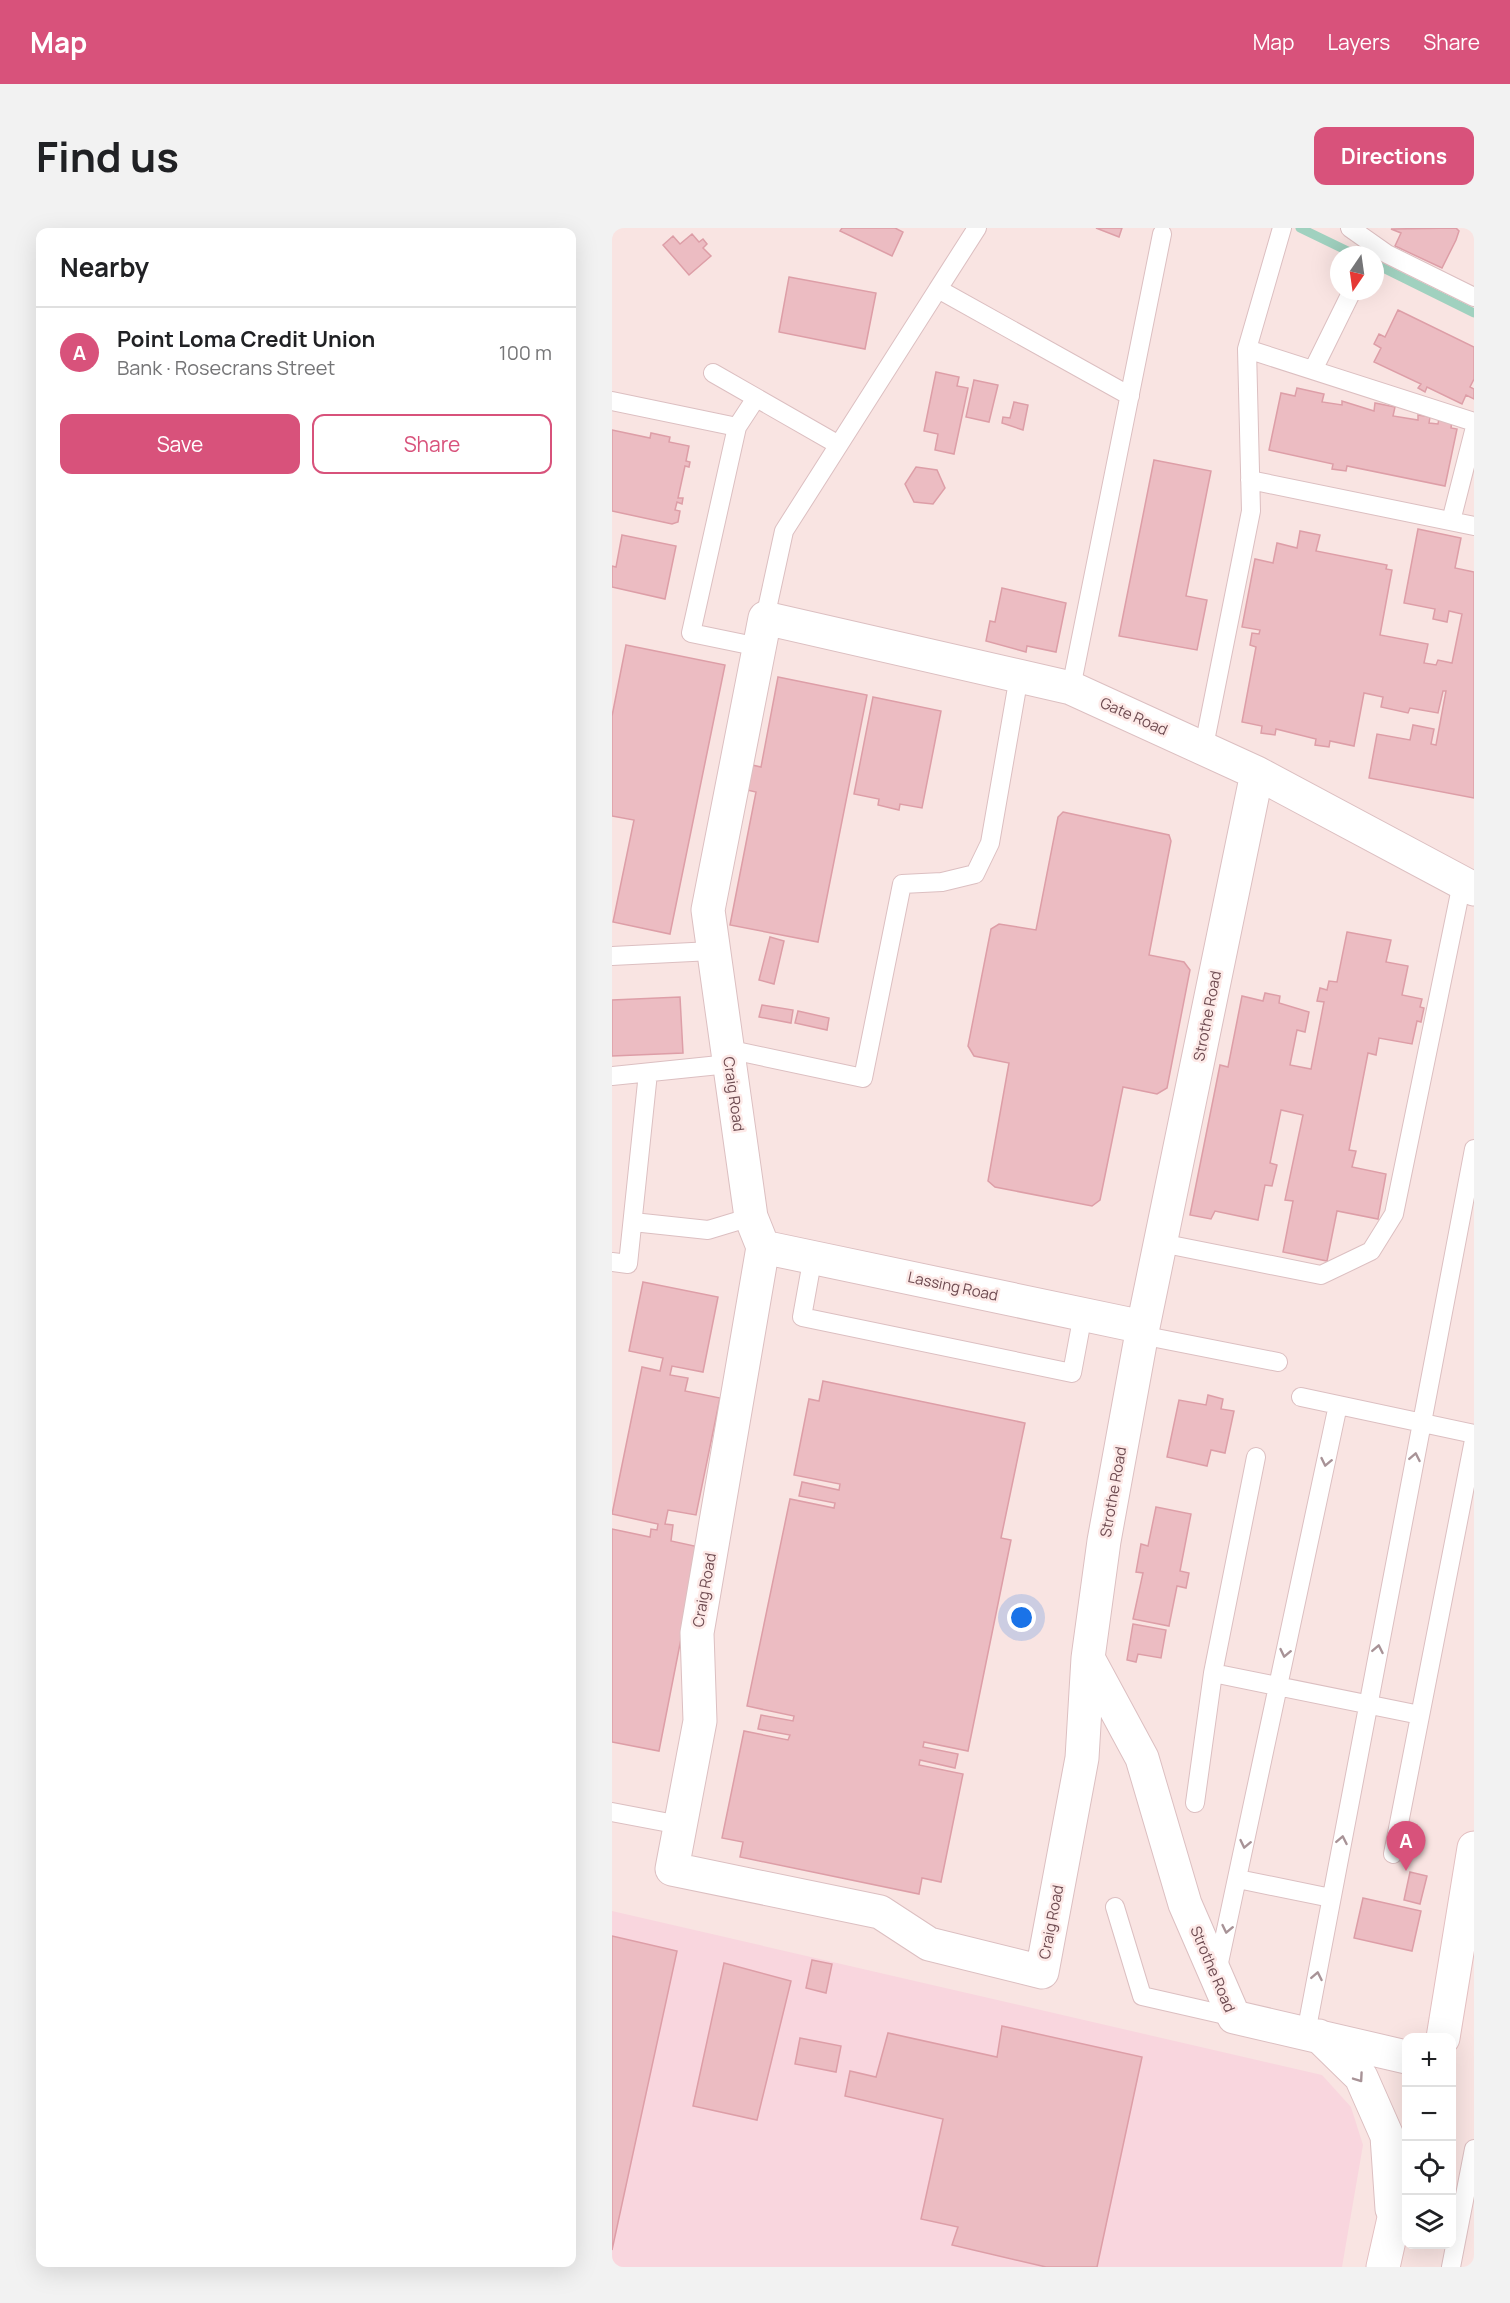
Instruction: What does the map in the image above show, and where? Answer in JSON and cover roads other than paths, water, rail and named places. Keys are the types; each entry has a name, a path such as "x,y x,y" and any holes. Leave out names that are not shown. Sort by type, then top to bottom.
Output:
{"street":[{"name":"Gate Road","path":"762,633 1019,676 1071,688 1204,746 1257,772 1468,886"},
{"name":"Craig Road","path":"762,633 708,910 728,1057 757,1232 697,1633 700,1722 672,1869 880,1912 929,1944 1042,1972 1082,1758 1088,1658"},
{"name":"Strothe Road","path":"1257,772 1142,1331 1104,1541 1088,1658 1142,1758 1185,1904 1215,1980 1233,2017 1402,2056"},
{"name":"Lassing Road","path":"757,1232 813,1256 1083,1314 1142,1331"},
{"path":"1444,2033 1474,1848"},
{"path":"1312,2034 1360,2077 1387,2136 1393,2228"},
{"path":"1383,2267 1402,2188"}],"lane":[{"path":"756,398 737,427 691,633 762,633 784,531 837,444 977,228"},
{"path":"1204,746 1251,512 1247,349 1282,228"},
{"path":"1350,228 1387,254 1474,297"},
{"path":"1071,688 1162,234"},
{"path":"938,289 1130,396"},
{"path":"1313,370 1348,300"},
{"path":"1247,349 1474,422"},
{"path":"713,373 837,444"},
{"path":"612,401 737,427"},
{"path":"1451,521 1474,431"},
{"path":"1250,480 1474,526"},
{"path":"612,1076 648,1073 728,1057 863,1078 902,884 942,882 975,874 990,843 1019,676"},
{"path":"1161,1243 1321,1275 1371,1251 1394,1214 1468,886"},
{"path":"612,956 712,951"},
{"path":"612,1262 628,1264 648,1073"},
{"path":"1312,2034 1331,1898 1474,1149"},
{"path":"633,1222 708,1230 757,1232"},
{"path":"813,1256 802,1317 1071,1373 1083,1314"},
{"path":"1142,1331 1278,1362"},
{"path":"1300,1397 1474,1434"},
{"path":"1215,1980 1338,1405"},
{"path":"1393,1854 1474,1440"},
{"path":"1195,1803 1213,1673 1256,1457"},
{"path":"1213,1673 1420,1715"},
{"path":"612,1812 680,1825"},
{"path":"1238,1879 1331,1898"},
{"path":"1115,1907 1142,1996 1233,2017"},
{"path":"1450,2267 1474,2149"}],"waterway":[{"path":"1300,228 1337,246"},
{"path":"1384,268 1474,313"}],"place":[{"name":"Point Loma Credit Union","path":"1406,1871"}]}
